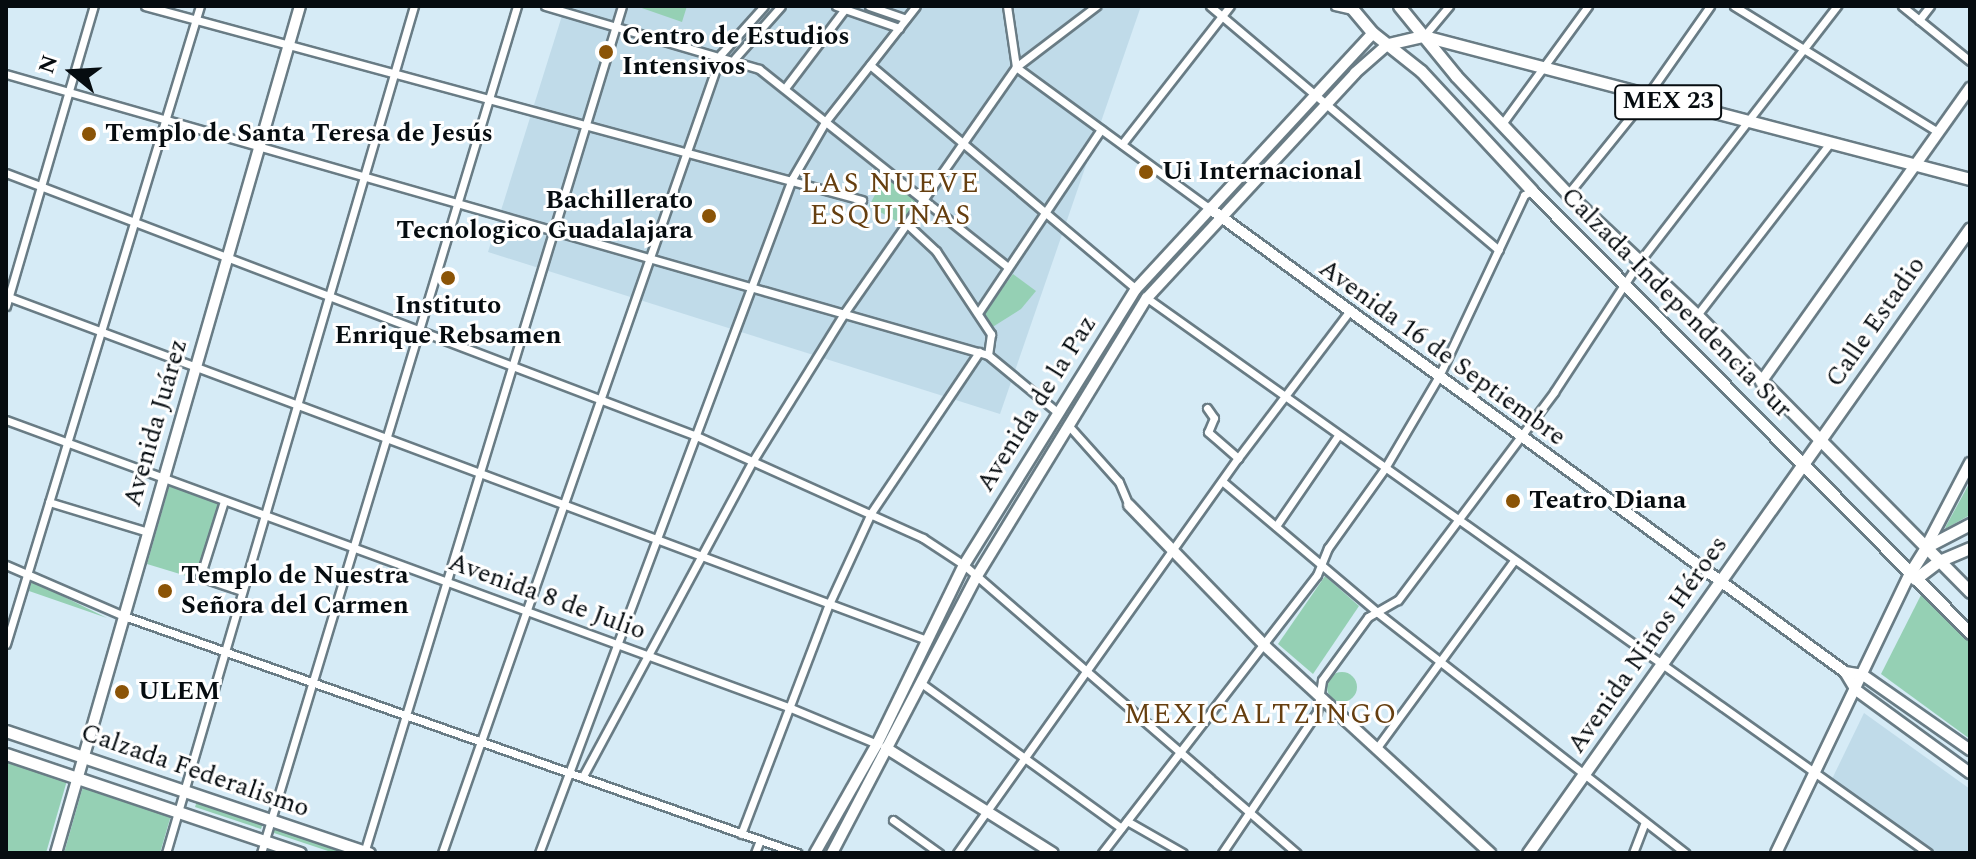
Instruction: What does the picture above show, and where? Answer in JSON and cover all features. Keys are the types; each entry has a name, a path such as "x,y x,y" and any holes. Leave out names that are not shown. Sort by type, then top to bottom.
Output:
{"main road":[{"name":"Calzada Independencia Sur","path":"1399,6 1568,194 1697,315 1970,592"},
{"name":"Calzada Independencia Sur","path":"1353,8 1373,33 1421,71 1532,191 1804,462 1970,633"},
{"path":"1388,44 1424,36"},
{"name":"MEX 23","path":"1424,36 1970,179"},
{"name":"Calle Estadio","path":"1804,462 1970,228"},
{"name":"Avenida Niños Héroes","path":"1528,853 1804,462"},
{"path":"1913,576 1926,547 1970,524"},
{"path":"1913,576 1970,548"},
{"name":"Calzada Federalismo","path":"6,731 366,853"},
{"name":"Calzada Federalismo","path":"6,754 178,812 263,847 300,853"}],"street":[{"path":"94,6 7,299 102,329 297,401 564,505 924,639"},
{"path":"145,6 862,200"},
{"path":"6,644 200,6"},
{"name":"Avenida Juárez","path":"56,853 300,6"},
{"path":"166,853 414,6"},
{"path":"263,847 390,437 517,6"},
{"path":"545,6 735,58 785,88 1008,267"},
{"path":"366,853 622,6"},
{"path":"442,853 603,401 721,54 764,6"},
{"path":"735,58 781,6"},
{"path":"869,6 906,19"},
{"path":"539,853 654,538 792,179 825,122 916,6"},
{"path":"1007,6 1016,67"},
{"path":"583,776 752,462 845,312 1016,67 1096,6"},
{"path":"1210,6 1499,250"},
{"path":"1122,144 1230,6"},
{"path":"1335,6 1353,8"},
{"path":"1424,36 1449,6"},
{"path":"1502,124 1588,6"},
{"path":"1568,194 1647,96 1710,6"},
{"path":"1734,6 1938,132"},
{"path":"1222,853 1317,712 1322,680 1368,617 1398,600 1521,437 1627,286 1639,262 1837,6"},
{"path":"1902,6 1970,61"},
{"path":"1919,20 1930,6"},
{"path":"785,88 843,7 899,28"},
{"name":"Avenida de la Paz","path":"815,853 877,744 924,639 964,565 1056,411 1136,289 1373,33"},
{"name":"Avenida de la Paz","path":"832,853 890,749 977,576 1147,298 1327,104 1388,44"},
{"path":"870,65 964,140 1136,289"},
{"name":"Avenida 16 de Septiembre","path":"1016,67 1845,672 1856,690 1970,773"},
{"path":"6,74 988,355 1056,411 1119,482 1129,505 1171,554 1265,646 1490,853"},
{"path":"1761,382 1970,88"},
{"path":"978,313 1101,129"},
{"path":"1697,315 1829,144"},
{"path":"6,173 694,435 871,513 964,565 1084,672 1297,853"},
{"path":"1102,853 1265,646 1385,468 1439,376 1524,195 1532,191"},
{"path":"907,224 936,251 991,334 988,355"},
{"path":"1147,298 1337,437 1928,853"},
{"path":"957,853 986,807 1238,458 1349,312"},
{"path":"741,834 829,604 871,513 979,352"},
{"path":"1207,408 1214,418 1208,432 1238,458"},
{"name":"Avenida 8 de Julio","path":"6,420 354,551 791,708 890,749 986,807 1053,853"},
{"path":"1276,526 1337,437"},
{"path":"1926,547 1970,463"},
{"path":"1222,481 1378,613 1685,853"},
{"path":"224,501 200,577 242,591"},
{"path":"49,502 148,532"},
{"path":"1376,749 1513,562"},
{"path":"6,565 124,616 407,713 797,853"},
{"path":"1776,853 1902,592 1913,576"},
{"name":"Avenida 16 de Septiembre","path":"1845,672 1863,675 1970,750"},
{"path":"921,683 1022,757 1124,824 1183,853"},
{"path":"893,820 939,853"},
{"path":"1633,853 1645,822"},
{"path":"755,853 760,840"}],"shaded area":[{"path":"565,6 1141,6 1000,414 488,252"},
{"path":"1864,713 1970,789 1970,853 1937,853 1832,779"}],"green space":[{"path":"636,6 687,6 682,22"},
{"path":"886,174 918,199 902,224 869,206"},
{"path":"1013,274 1036,291 1021,309 991,328 982,316"},
{"path":"1970,482 1970,515 1945,529 1946,526"},
{"path":"170,483 228,504 203,581 147,564"},
{"path":"1325,576 1359,606 1313,674 1278,644"},
{"path":"33,577 44,587 107,618 29,591"},
{"path":"1922,593 1970,641 1970,739 1881,674"},
{"path":"1342,672 1348,673 1356,681 1356,693 1348,701 1342,702 1336,701 1328,693 1327,687 1328,681 1336,673"},
{"path":"6,757 68,777 46,853 6,853"},
{"path":"84,783 172,812 160,853 64,853"},
{"path":"198,798 264,820 261,829 195,807"},
{"path":"274,823 360,853 334,853 271,832"}],"place":[{"name":"Centro de Estudios Intensivos","path":"606,52"},
{"name":"Templo de Santa Teresa de Jesús","path":"89,134"},
{"name":"Ui Internacional","path":"1146,172"},
{"name":"Bachillerato Tecnologico Guadalajara","path":"709,216"},
{"name":"Instituto Enrique Rebsamen","path":"448,278"},
{"name":"Teatro Diana","path":"1513,501"},
{"name":"Templo de Nuestra Señora del Carmen","path":"165,591"},
{"name":"ULEM","path":"122,692"}],"district":[{"name":"LAS NUEVE ESQUINAS","path":"891,200"},
{"name":"MEXICALTZINGO","path":"1261,715"}]}
